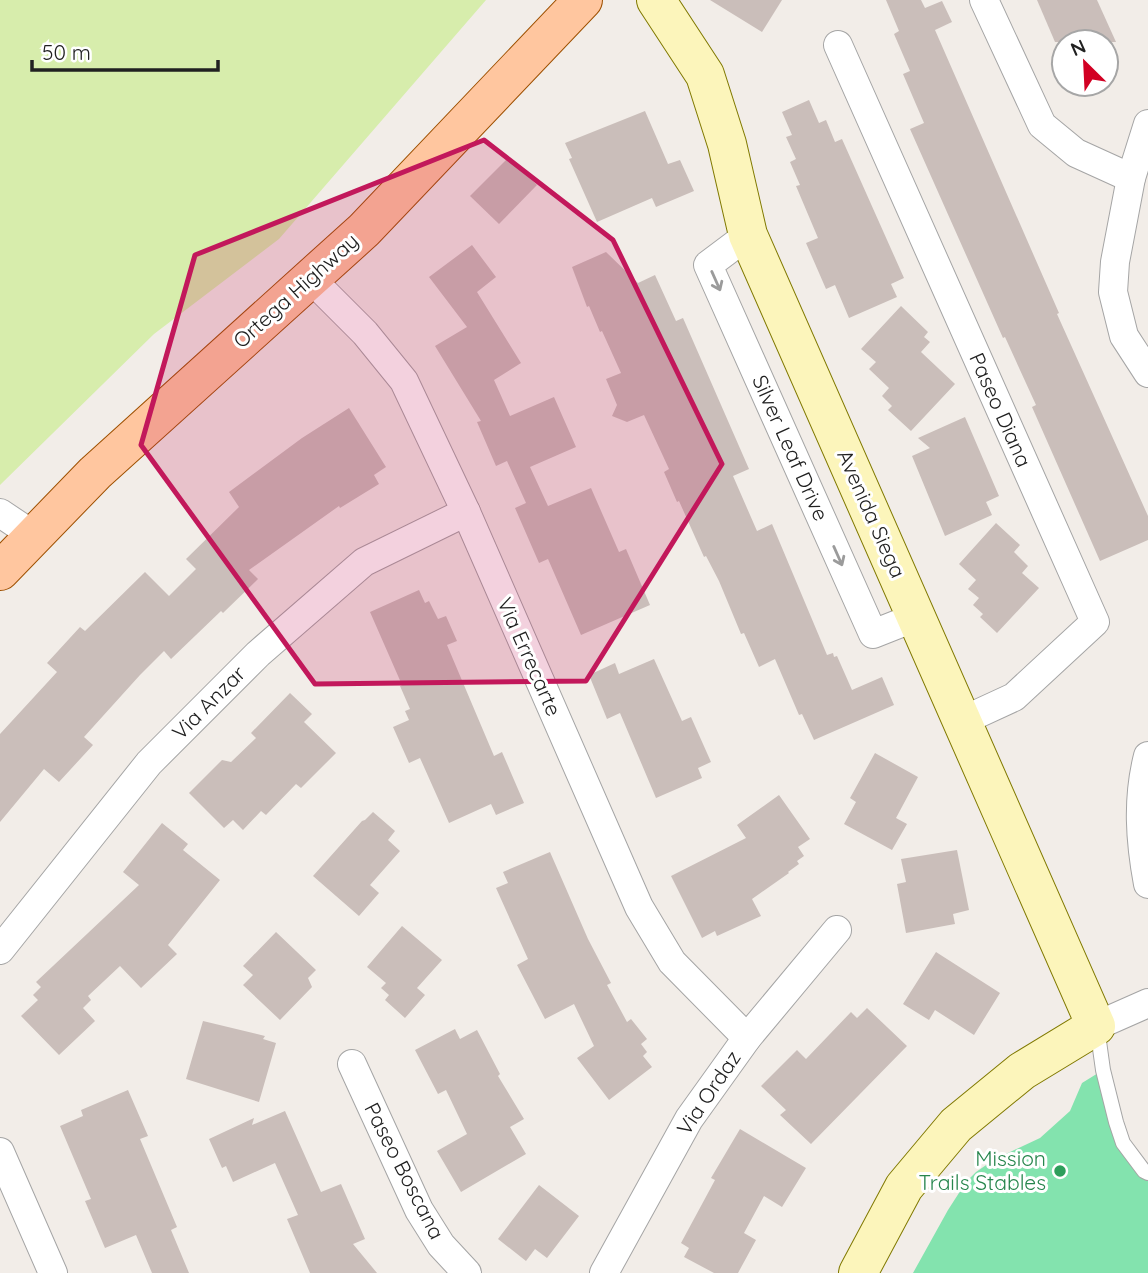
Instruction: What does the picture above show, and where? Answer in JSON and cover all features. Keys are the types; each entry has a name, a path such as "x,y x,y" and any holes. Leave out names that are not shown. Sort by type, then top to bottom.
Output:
{"main road":[{"name":"Ortega Highway","path":"0,571 94,473 364,230 583,0"}],"street":[{"name":"Avenida Siega","path":"656,0 705,75 727,144 748,235 1096,1026"},
{"path":"984,0 1022,87 1042,125 1076,153 1131,178"},
{"name":"Paseo Diana","path":"838,45 1095,622 1014,697 962,721"},
{"path":"1148,124 1131,178 1115,262 1113,292 1124,336 1148,373"},
{"name":"Via Errecarte","path":"310,278 365,333 404,381 466,512 639,907 672,962 747,1038"},
{"name":"Via Anzar","path":"0,950 149,763 258,654 364,562 466,512"},
{"path":"0,513 33,534"},
{"path":"1148,756 1141,782 1141,846 1148,884"},
{"name":"Via Ordaz","path":"604,1273 689,1119 747,1038 837,930"},
{"path":"858,1273 904,1187 956,1125 1023,1071 1096,1026 1148,1003"},
{"name":"Paseo Boscana","path":"352,1064 419,1210 441,1245 467,1273"},
{"path":"0,1152 53,1273"}],"lane":[{"path":"1096,1026 1103,1070 1123,1143 1148,1173"}],"highlighted area":[{"path":"484,140 613,240 722,464 586,681 315,684 141,445 195,255"}],"green space":[{"path":"0,0 486,0 279,239 154,334 0,485"},
{"name":"Mission Trails Stables","path":"1103,1070 1123,1143 1148,1173 1148,1273 913,1273 966,1182 995,1159 1040,1138 1070,1111 1082,1083"}],"building":[{"path":"710,0 782,0 762,32"},
{"path":"886,0 921,0 925,8 942,1 952,22 935,30 1059,313 1057,314 1148,516 1148,540 1100,561 1032,407 1036,405 1005,337 1003,338 910,129 924,123 903,74 910,71 894,34 899,31"},
{"path":"1037,0 1097,0 1110,28 1050,28 1050,30"},
{"path":"809,100 819,123 826,120 835,142 842,139 904,278 891,284 897,297 849,318 835,285 826,289 806,243 818,238 796,186 800,185 790,162 796,159 786,137 792,135 782,112"},
{"path":"645,111 668,164 680,160 694,191 656,207 652,198 597,222 569,159 572,158 565,143"},
{"path":"509,157 537,185 499,224 470,196"},
{"path":"472,245 496,277 477,292 521,363 494,380 510,416 554,397 576,447 530,467 548,506 591,488 619,552 626,549 650,605 581,635 548,559 539,563 515,508 526,503 507,461 496,466 477,422 481,421 435,346 467,327 429,277"},
{"path":"606,252 638,283 655,275 676,321 683,318 749,469 733,476 757,531 772,524 827,655 833,653 834,657 837,656 852,690 882,677 894,705 814,740 802,714 799,715 775,659 759,667 744,633 741,634 719,581 706,556 704,557 679,501 677,502 664,472 669,469 644,415 627,422 612,416 617,405 606,379 621,373 602,331 600,332 589,306 587,307 572,267"},
{"path":"901,306 928,332 924,337 930,342 921,352 955,384 911,431 888,410 892,406 882,396 889,388 869,369 876,362 861,349"},
{"path":"349,408 386,467 374,475 379,484 340,508 339,506 249,570 258,579 171,659 164,651 140,675 84,737 93,745 59,782 44,769 0,822 0,734 57,672 47,663 80,627 85,631 145,572 169,596 196,569 186,559 239,507 229,492 302,438"},
{"path":"965,417 999,496 986,502 992,515 945,536 912,456 930,448 918,438"},
{"path":"996,523 1020,545 1014,552 1028,566 1022,573 1039,588 997,633 980,617 983,614 973,605 979,598 968,589 976,580 959,564"},
{"path":"419,590 425,603 429,601 438,619 446,616 457,641 447,645 494,756 502,752 524,803 496,815 491,804 449,823 420,758 409,763 393,727 409,720 405,711 410,709 370,612"},
{"path":"654,659 682,721 691,717 711,762 698,768 702,778 656,798 620,713 607,719 589,675 615,663 619,674"},
{"path":"290,693 312,714 304,722 336,753 301,788 296,784 266,815 261,811 243,830 233,820 224,828 189,793 222,760 231,762 256,738 251,733"},
{"path":"875,753 918,777 896,818 907,824 892,850 844,824 856,802 850,798"},
{"path":"779,795 810,839 798,847 804,856 789,873 752,899 761,916 717,936 715,931 702,938 671,876 746,838 737,825"},
{"path":"373,812 395,831 388,840 400,851 370,885 379,893 359,916 313,876"},
{"path":"162,823 188,844 183,850 220,880 168,945 177,954 141,988 120,966 88,996 91,1000 83,1008 95,1021 59,1055 21,1016 38,1000 33,995 41,987 36,982 139,885 123,872"},
{"path":"957,850 969,910 953,914 955,924 906,933 897,884 906,882 901,859"},
{"path":"550,852 588,939 611,983 607,985 627,1022 631,1019 647,1039 641,1044 647,1052 643,1056 652,1067 609,1100 577,1058 594,1046 574,1004 545,1019 517,965 528,959 496,888 508,883 503,872"},
{"path":"402,926 442,960 417,988 425,995 405,1018 385,1000 389,995 381,988 386,983 367,967"},
{"path":"276,932 316,970 308,978 312,987 280,1020 243,985 253,975 243,966"},
{"path":"936,952 1000,993 974,1035 935,1010 929,1020 903,1004"},
{"path":"867,1008 907,1046 811,1144 780,1115 786,1110 761,1086 797,1050 806,1059 851,1012 857,1018"},
{"path":"203,1021 265,1036 263,1039 276,1043 259,1102 186,1079"},
{"path":"455,1029 460,1039 477,1030 500,1074 498,1076 524,1119 510,1127 526,1154 461,1192 437,1151 467,1134 446,1090 438,1094 415,1050"},
{"path":"128,1090 148,1136 140,1139 177,1227 171,1230 189,1273 152,1273 136,1235 105,1248 85,1201 91,1199 60,1126 83,1116 81,1110"},
{"path":"285,1111 321,1192 341,1184 365,1239 353,1244 377,1273 310,1273 287,1219 298,1215 275,1163 233,1182 226,1166 222,1168 209,1139 254,1118 252,1125"},
{"path":"740,1129 806,1168 782,1207 764,1196 744,1233 756,1240 738,1273 714,1273 684,1257 689,1248 681,1243 715,1180 711,1178"},
{"path":"539,1185 579,1216 547,1258 535,1249 526,1261 498,1239"}],"place":[{"name":"Mission Trails Stables","path":"1060,1171"}]}
